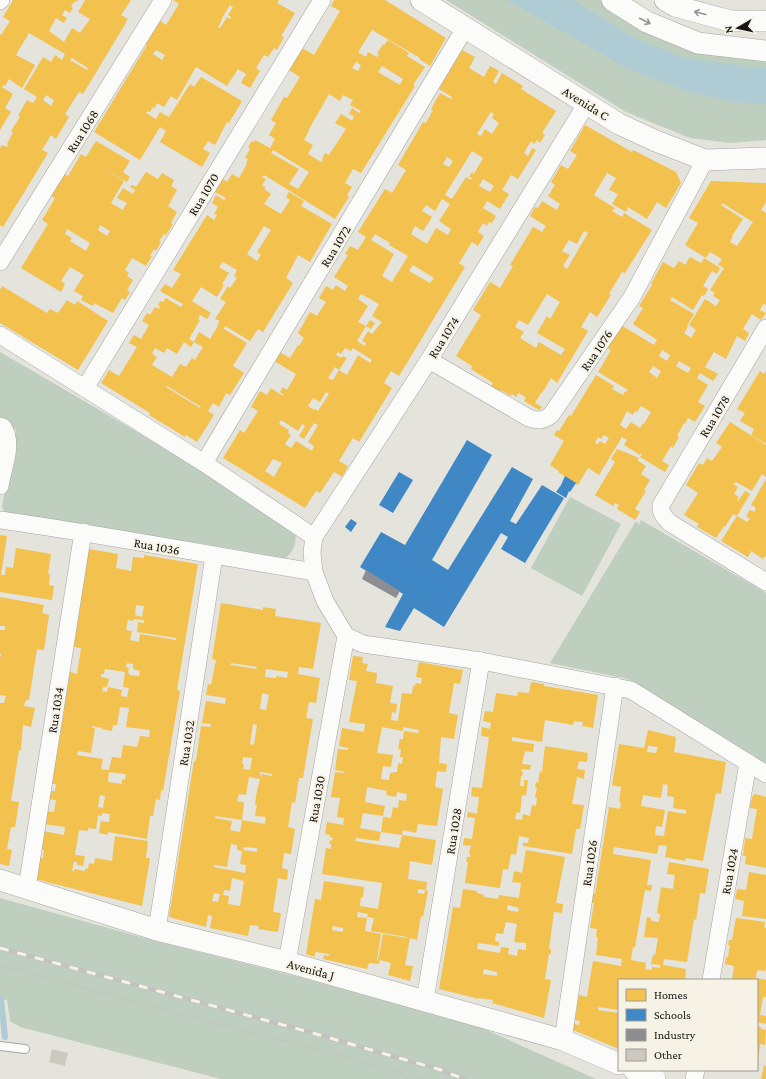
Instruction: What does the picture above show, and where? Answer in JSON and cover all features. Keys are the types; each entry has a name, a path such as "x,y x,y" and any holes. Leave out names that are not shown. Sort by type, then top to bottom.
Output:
{"street":[{"name":"Rua 1068","path":"0,262 163,0"},
{"name":"Rua 1070","path":"85,388 322,0"},
{"name":"Avenida C","path":"421,0 619,124 656,141 705,160 766,158"},
{"path":"612,0 647,22 698,43 766,51"},
{"path":"667,30 673,2 730,21 766,21"},
{"name":"Rua 1072","path":"204,463 465,28"},
{"name":"Rua 1074","path":"346,636 325,601 314,572 312,552 314,537 429,360 587,103"},
{"name":"Rua 1076","path":"429,360 529,418 538,421 551,415 632,297 705,160"},
{"name":"Rua 1078","path":"766,328 661,505 660,510 662,515 670,523 766,582"},
{"path":"0,335 204,463 314,537"},
{"path":"0,426 7,433 8,447 0,486"},
{"name":"Rua 1036","path":"0,520 83,532 214,556 314,572"},
{"name":"Rua 1034","path":"27,888 83,532"},
{"name":"Rua 1032","path":"157,930 214,556"},
{"path":"346,636 363,644 481,661 631,690 766,774"},
{"name":"Rua 1030","path":"287,962 346,636"},
{"name":"Rua 1028","path":"425,1000 481,661"},
{"name":"Rua 1026","path":"563,1040 615,686"},
{"name":"Rua 1024","path":"711,979 748,763"},
{"name":"Avenida J","path":"0,880 157,930 287,962 563,1040 618,1064"},
{"path":"636,1071 655,1079"}],"lane":[{"path":"0,1046 25,1050"}],"green space":[{"path":"446,0 604,0 766,55 766,140 730,143 690,138 626,112"},
{"path":"0,352 228,485 295,530 296,540 290,553 284,560 5,513 2,507 16,430 11,426 0,422"},
{"path":"570,497 621,524 582,596 531,568"},
{"path":"641,520 766,593 766,764 628,679 550,663 636,521 639,525"},
{"path":"0,898 159,942 299,977 482,1028 596,1079 221,1079 20,1027 10,1021 7,1000 0,998"}],"water":[{"path":"507,0 574,0 632,37 681,57 750,67 766,67 766,104 732,102 689,92 628,69"}],"building: Homes":[{"path":"13,0 78,0 71,6 73,8 70,13 65,10 62,15 67,18 64,23 56,18 49,31 64,42 72,28 80,33 90,19 78,12 85,0 131,0 121,15 128,19 127,21 83,94 79,92 65,114 69,117 56,139 51,135 42,150 48,153 3,227 0,225 0,148 2,145 7,147 13,132 11,131 20,117 18,116 27,100 33,103 37,97 24,89 43,57 51,62 55,55 62,60 65,54 29,33 16,55 35,65 22,88 9,79 5,86 3,85 2,87 13,94 5,108 11,112 0,130 0,34 1,35 10,21 3,17","holes":["72,58 88,68 87,70 70,60","46,95 54,100 51,106 43,100"]},
{"path":"173,0 279,0 277,3 295,13 281,36 284,37 277,50 274,48 268,57 264,55 256,68 260,71 250,88 241,83 246,74 238,69 227,86 196,67 177,100 171,96 164,107 157,103 154,109 153,107 150,112 148,111 146,113 156,119 160,112 169,117 190,84 194,87 201,77 242,101 229,123 227,122 215,145 208,141 203,149 210,153 202,167 160,142 166,131 160,127 140,160 94,132 147,45 145,44 159,20 166,25 179,4","holes":["230,5 233,7 228,15 231,17 230,19 227,17 220,28 218,27 221,20","156,50 165,55 162,60 153,54"]},
{"path":"334,0 385,0 446,38 430,66 419,59 420,58 372,30 358,52 366,57 368,52 377,57 379,54 377,54 383,44 384,45 388,40 409,53 407,56 425,67 413,85 415,86 361,173 353,169 345,183 352,187 347,195 349,197 335,219 264,175 262,177 266,179 262,185 266,187 264,189 271,194 264,204 281,214 290,200 286,197 289,192 304,201 301,206 332,224 310,262 298,255 286,278 293,283 263,332 258,329 250,341 225,326 224,329 247,343 233,366 244,373 230,395 226,393 219,407 213,403 208,411 214,415 197,442 186,435 185,437 149,415 150,413 101,383 109,370 119,376 137,347 129,343 134,335 141,339 149,325 142,321 147,313 150,315 155,307 159,309 160,306 158,305 160,301 163,302 166,298 181,307 183,304 160,291 165,284 172,288 181,274 173,270 207,215 214,220 217,215 214,214 218,207 212,203 216,195 224,200 226,198 215,192 223,179 227,182 232,174 239,178 247,164 248,159 245,158 250,149 248,147 252,141 254,142 255,140 270,148 275,139 269,135 276,123 271,120 284,97 287,98 300,77 289,70 302,48 314,55 340,11 331,6","holes":["356,62 361,65 358,71 352,68","382,66 403,79 400,85 378,72","329,94 340,101 343,95 353,100 350,105 361,111 359,113 352,108 349,114 354,116 352,121 341,114 335,123 346,129 329,155 325,153 321,162 308,154 313,145 304,140","273,150 309,172 298,189 289,184 299,169 271,153","264,226 271,230 257,252 261,255 257,261 247,254","223,262 237,270 234,276 237,278 230,288 228,286 220,299 226,302 215,319 220,321 217,325 218,326 210,339 199,332 194,342 189,339 200,320 198,319 200,315 207,319 211,313 192,301 201,287 217,297 224,285 222,284 229,273 219,267","184,342 191,347 194,342 203,347 195,360 192,358 186,367 180,364 172,377 152,365 157,357 152,354 155,348 164,353 167,348 177,354","167,386 201,407 200,408 166,387"]},
{"path":"462,50 475,57 469,68 484,77 490,66 499,71 493,82 496,84 502,73 523,86 521,89 556,111 542,133 545,135 540,143 537,140 534,144 531,141 524,153 528,156 532,148 536,150 518,179 511,175 502,190 509,194 500,209 487,201 483,208 496,216 492,223 489,222 487,226 483,223 478,232 484,236 478,246 472,242 459,263 465,267 399,376 391,371 384,383 392,388 359,442 353,438 339,461 348,466 342,477 334,472 320,493 316,491 305,508 223,458 240,430 244,433 258,411 251,407 260,391 267,395 271,388 283,396 284,395 280,392 283,387 287,390 296,374 274,361 279,352 290,358 298,345 299,346 304,338 298,333 310,312 317,316 326,302 319,298 326,286 333,290 336,285 345,291 348,286 334,277 348,255 345,254 350,246 358,250 366,237 358,232 385,189 392,193 406,170 398,165 423,122 426,123 433,110 431,109 440,93 451,99 452,97 439,89","holes":["491,112 494,114 492,118 499,123 492,134 485,129 481,136 477,134","472,151 483,158 474,174 472,172 469,177 472,178 471,180 466,177 452,199 445,195","447,157 453,161 449,167 443,164","483,179 494,186 490,192 479,186","442,199 450,204 439,221 451,229 448,235 436,228 427,244 411,234 415,226 423,231 432,217 422,211 426,205 435,211","375,234 390,243 389,245 408,256 392,282 382,276 394,254 371,240","413,265 434,278 430,283 409,271","361,294 379,304 372,316 382,322 372,334 368,331 362,341 366,343 365,346 357,341 366,326 358,322 368,306 358,299","345,348 351,351 353,348 372,360 370,363 358,355 347,375 339,370 347,358 343,356 341,358 336,355 338,352 341,354","335,367 339,370 333,380 328,378","326,392 329,394 318,411 308,406 313,398 320,402","281,420 298,431 302,424 305,426 299,436 304,439 314,423 318,425 308,442 314,446 312,451 296,441 291,448 285,444 291,435 288,433 289,430 279,424","273,459 282,463 274,477 265,471"]},
{"path":"585,125 632,152 633,150 676,172 681,183 666,208 657,202 647,219 628,207 626,212 612,204 618,194 609,190 616,178 607,173 594,195 615,208 612,211 622,217 624,213 652,230 625,273 622,272 609,294 611,295 597,317 590,312 581,327 588,331 557,383 551,378 541,393 535,403 542,407 539,410 524,401 526,398 519,393 516,397 512,394 511,396 501,390 500,392 491,387 493,383 471,369 472,366 456,356 481,315 473,310 490,282 500,288 513,266 510,265 533,227 542,232 546,226 530,216 535,207 538,208 542,201 557,210 560,204 548,196 555,185 551,182 561,165 568,169 577,155 570,151","holes":["584,231 588,233 567,269 563,266 570,255 562,251 569,240 577,244","547,294 560,302 550,319 547,316 537,333 565,349 561,355 539,342 536,348 520,338 524,332 515,327 519,320 528,325"]},
{"path":"96,141 130,161 123,172 130,177 127,182 99,166 124,181 111,203 123,210 127,203 117,198 123,188 133,194 135,190 130,187 132,185 136,187 146,172 158,179 162,173 174,180 171,186 177,190 168,206 177,212 171,223 173,224 166,235 164,234 159,241 161,242 156,251 154,249 146,266 132,258 125,270 129,273 127,276 133,280 127,290 130,292 125,300 122,298 113,313 94,303 93,306 81,300 83,296 74,291 84,275 70,267 61,281 65,284 61,292 21,268 48,224 42,220 55,198 51,196 64,174 68,176 81,154 86,157","holes":["100,225 110,231 107,236 98,230","67,229 90,243 86,251 70,241 72,238 65,234"]},
{"path":"711,181 766,183 766,202 761,210 766,213 766,305 763,304 760,310 766,313 761,320 752,314 743,329 749,333 745,341 737,336 726,359 714,352 705,367 718,374 713,381 700,373 697,378 708,385 698,402 705,406 695,422 688,418 685,424 684,423 673,448 671,446 662,461 669,465 665,472 640,457 642,454 640,455 624,445 627,440 622,437 599,475 588,468 578,485 550,465 564,441 554,435 557,430 559,431 569,415 571,416 596,375 614,386 612,389 623,395 625,391 626,392 628,390 598,372 611,350 606,347 619,324 654,345 657,340 633,324 643,308 639,306 652,285 651,284 663,262 674,268 679,261 685,265 690,257 701,263 704,258 720,268 717,274 712,271 703,286 708,289 704,296 702,295 693,310 672,297 670,300 694,314 684,333 691,338 696,330 689,325 705,299 716,306 720,300 713,296 715,293 710,290 724,268 718,265 722,259 710,252 706,258 685,245 698,223 689,218","holes":["722,203 753,222 737,246 730,242 732,236 743,219 721,205","662,350 670,355 667,361 659,356","679,361 691,368 688,373 676,366","653,366 661,371 657,378 649,372","641,406 651,412 640,428 631,422 626,429 620,425 627,411 633,415 635,411 637,412","604,435 609,438 605,444 600,441 598,444 595,443 598,437 601,439"]},
{"path":"2,286 47,313 50,309 58,313 67,300 75,305 77,301 108,321 78,370 0,323 0,290"},
{"path":"370,320 375,323 371,329 366,326"},
{"path":"760,371 764,374 766,371 766,444 751,435 754,429 740,421 745,413 737,409"},
{"path":"730,422 766,445 766,477 762,474 752,491 736,482 733,484 738,487 734,494 739,497 737,500 738,501 745,491 750,494 737,516 733,514 716,538 697,527 699,524 684,515 698,493 686,485 699,463 703,465 707,458 712,461 722,447 716,443"},
{"path":"617,449 639,458 637,460 646,466 641,474 650,480 644,490 646,491 635,509 640,512 635,520 617,509 619,505 615,503 613,506 595,495 615,462 611,459"},
{"path":"766,479 766,557 765,556 763,559 751,551 748,557 721,541 737,516 747,522 750,519 746,516 750,510 754,512 756,508 751,505"},
{"path":"0,535 7,536 1,575 5,575 6,567 13,568 16,548 51,554 48,574 50,574 49,585 54,586 52,600 0,592"},
{"path":"89,549 118,554 116,568 131,571 133,557 144,558 144,555 198,564 177,690 180,691 163,791 161,790 160,800 156,799 153,816 150,816 147,839 108,832 108,835 99,833 101,821 109,822 110,814 102,813 102,816 98,815 96,829 88,828 88,831 79,830 75,855 85,856 83,866 77,865 77,862 74,862 72,871 74,871 74,869 85,871 86,868 88,869 89,863 94,864 95,858 112,861 115,836 148,841 146,858 150,858 142,906 35,879 39,857 43,858 44,850 40,849 43,831 64,835 65,827 44,824 46,811 54,812 56,800 48,799 50,791 55,791 56,784 48,783 53,747 58,748 70,672 77,674 81,648 74,647","holes":["136,605 144,606 142,617 135,615","128,620 144,620 144,623 138,622 137,632 176,638 176,640 140,634 139,642 130,640 132,631 126,630","127,663 133,664 133,669 140,671 139,676 129,675 129,668 126,667","105,669 125,672 123,687 129,688 127,697 121,696 122,690 108,687 107,692 102,691 103,687 107,687 109,679 101,677 101,674 104,674","120,707 129,708 126,727 150,730 149,737 140,736 137,747 123,745 121,758 112,757 109,770 101,769 103,759 77,755 78,751 91,753 95,728 92,728 92,726 112,731 113,725 117,725","109,772 126,774 125,780 122,779 122,784 108,782","100,795 105,796 103,808 98,807"]},
{"path":"0,597 44,605 42,613 49,615 44,650 37,649 29,700 25,702 24,706 35,708 31,727 23,725 21,750 19,750 11,801 19,802 15,827 11,827 7,849 12,850 9,866 0,864 0,703 4,703 6,696 0,695 0,630 5,630 5,626 0,626"},
{"path":"221,603 263,610 263,607 276,609 275,616 321,623 313,669 299,667 298,674 320,678 316,703 309,702 306,718 313,719 303,778 299,778 295,803 292,802 288,827 295,829 291,854 284,853 282,868 288,870 287,880 278,878 273,912 281,913 278,932 258,929 259,926 250,925 248,936 210,928 212,916 208,915 206,927 169,917 201,726 210,727 211,724 202,723 206,701 225,704 226,698 206,695 208,684 211,685 216,660 212,659","holes":["231,663 257,667 256,669 231,665","266,669 288,672 287,678 276,676 276,678 265,677","262,693 269,695 266,710 260,709","253,724 257,725 254,745 250,744","243,757 252,758 250,770 243,769","260,772 272,774 272,776 261,774 260,778","249,777 260,779 256,796 255,805 257,805 255,816 266,817 265,824 242,820 244,802 237,801 239,794 246,795","215,816 242,820 240,832 230,830 232,821 215,818","231,844 237,845 237,850 242,851 240,864 246,865 245,873 214,867 214,865 227,867","244,847 257,848 257,852 243,850","232,878 244,881 240,906 228,904 229,896 223,895 224,890 230,891","214,893 220,894 218,902 212,901"]},
{"path":"353,656 363,657 362,663 368,664 366,671 377,673 376,683 393,686 390,703 397,704 396,713 392,712 391,720 398,721 402,693 412,694 413,686 415,686 416,683 421,684 422,678 416,677 419,662 463,670 460,684 454,683 449,713 458,715 454,739 441,737 439,763 447,764 446,772 437,771 435,787 443,789 437,826 418,824 416,833 403,830 402,835 436,840 432,865 410,861 408,879 427,882 426,890 418,889 418,893 424,894 425,890 428,891 423,917 421,916 417,940 410,938 405,965 413,966 410,981 388,975 391,963 380,960 379,964 369,963 367,969 323,959 324,955 329,956 329,954 315,952 315,957 306,954 315,899 321,900 324,881 364,887 360,906 378,909 382,883 322,874 326,848 331,849 331,844 329,844 330,840 332,841 333,838 330,837 330,835 325,834 327,822 343,825 344,818 337,817 340,798 331,797 335,772 345,772 335,770 338,749 348,750 348,748 339,746 342,728 364,732 365,724 349,722 357,681 349,680","holes":["382,727 403,731 403,727 419,730 418,733 404,731 403,739 400,739 398,749 401,749 400,757 403,757 402,764 398,763 397,772 390,773 389,780 381,779 383,766 391,767 393,755 377,753","367,787 387,791 386,795 396,797 397,792 407,794 406,801 399,800 398,808 393,807 391,818 383,817 381,832 360,828 363,813 383,816 385,806 365,802","381,832 402,835 399,848 355,841 356,838 379,841","358,912 368,914 367,917 374,918 371,931 407,938 383,934 377,960 381,934 365,931 367,918 357,917","333,926 343,928 343,932 332,930"]},
{"path":"531,682 544,684 544,686 598,695 593,728 582,726 583,722 574,721 573,725 545,720 542,742 512,737 512,741 534,744 533,752 525,751 522,764 531,765 530,770 522,769 521,771 523,772 520,786 524,786 524,780 528,780 526,796 522,795 520,813 517,812 515,819 522,820 523,814 530,816 532,805 536,806 537,798 535,797 537,788 535,787 536,782 538,783 540,771 542,772 545,746 588,753 587,762 579,761 577,769 585,770 584,779 577,777 572,804 584,805 580,829 576,829 572,854 523,846 523,843 528,843 529,838 519,836 516,855 511,854 508,870 503,869 500,888 465,883 468,862 466,862 467,857 470,857 469,853 471,846 463,845 464,838 472,839 475,818 467,817 468,812 477,814 479,797 471,796 472,787 482,788 489,737 481,736 482,727 490,729 491,723 483,721 485,711 493,712 496,693 517,696 518,692 529,693"},
{"path":"648,730 676,737 674,752 726,762 721,794 716,793 703,861 686,858 685,861 665,857 667,846 659,845 657,854 614,847 613,854 651,860 647,885 652,885 651,891 645,890 635,947 633,947 631,960 646,963 645,969 652,970 652,967 660,968 660,965 651,964 653,955 655,955 658,938 644,937 647,917 651,918 651,921 659,922 660,914 657,913 661,887 673,889 675,875 667,874 669,862 709,869 705,894 700,893 687,962 664,959 663,965 686,969 685,979 618,979 618,1010 598,1007 598,1010 618,1013 618,1049 573,1030 574,1024 579,1025 580,1021 575,1020 579,995 587,997 593,961 621,966 622,959 596,955 598,937 596,937 597,929 590,928 594,903 589,902 591,893 595,894 609,807 620,809 621,803 619,802 621,787 612,785 619,744 644,748","holes":["648,746 658,747 656,753 647,752","663,784 668,785 667,796 674,797 673,808 686,810 686,814 668,811 664,836 655,835 656,826 662,827 665,810 641,806 643,795 661,798"]},
{"path":"755,794 766,797 766,868 745,864 746,856 743,856 745,838 752,839 757,809 750,808 752,797"},
{"path":"526,850 565,857 556,903 563,904 562,913 554,912 549,949 551,950 551,954 549,954 545,979 551,980 544,1018 492,1003 493,1000 479,999 439,989 453,907 460,908 463,889 477,891 477,893 484,895 484,897 498,899 499,895 519,898 521,883 512,882 514,871 522,873","holes":["508,905 519,908 518,912 507,910","506,922 517,924 514,942 526,943 526,950 518,949 517,956 508,954 509,948 501,947 500,953 477,949 478,943 499,946 499,942 495,941 496,933 503,934","484,969 497,972 497,976 483,974"]},
{"path":"749,872 766,875 766,919 742,916 744,901 735,899 737,889 746,890"},
{"path":"736,918 765,922 766,967 765,971 757,970 756,978 766,980 766,997 763,997 760,1015 766,1016 766,1024 758,1022 758,979 732,979 734,966 725,964 730,945 728,945 729,940 732,940"},
{"path":"758,1026 761,1027 761,1029 766,1030 765,1045 760,1044 758,1064"},
{"path":"764,1065 766,1066 766,1079 761,1079"}],"building: Schools":[{"path":"467,440 492,455 432,560 448,570 512,467 533,479 510,521 516,524 542,485 564,498 525,563 501,549 508,537 501,533 444,627 414,608 400,631 385,627 403,594 360,567 381,532 405,545"},
{"path":"399,472 413,480 393,513 379,505"},
{"path":"565,476 576,483 570,492 569,491 566,498 556,492"},
{"path":"351,519 357,523 351,532 345,527"}],"building: Industry":[{"path":"366,570 400,591 396,598 362,579"}],"building: Other":[{"path":"52,1049 68,1053 65,1066 49,1062"}],"waterway":[{"path":"1,999 5,1037"}],"tram line":[{"path":"0,965 210,1022 341,1055 420,1079"}],"railway":[{"path":"0,948 309,1032 441,1070 464,1079"}]}
